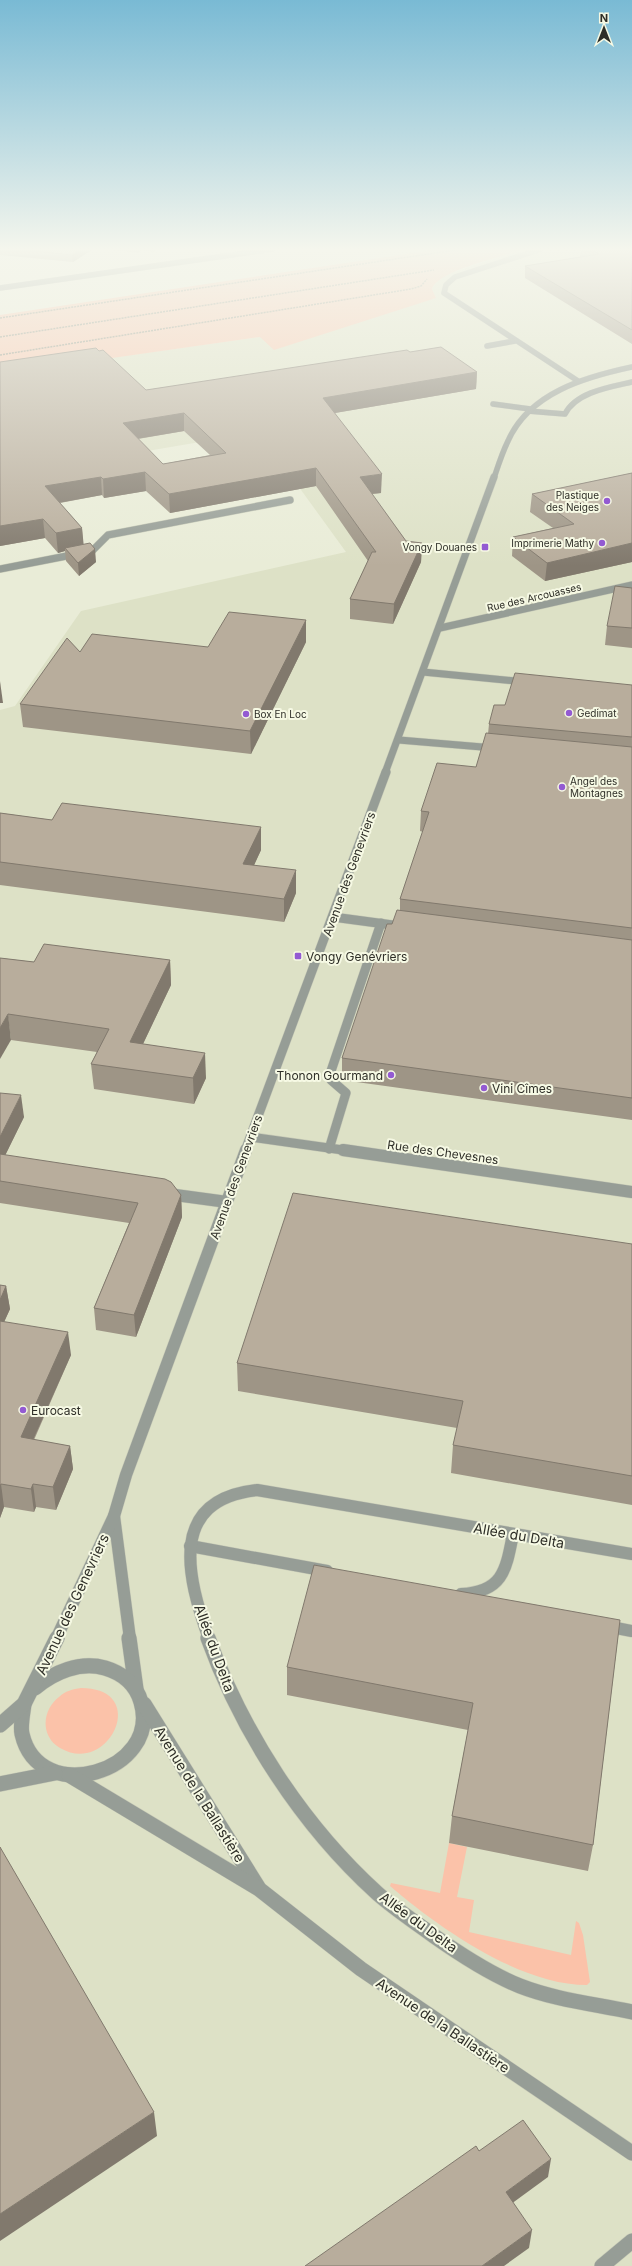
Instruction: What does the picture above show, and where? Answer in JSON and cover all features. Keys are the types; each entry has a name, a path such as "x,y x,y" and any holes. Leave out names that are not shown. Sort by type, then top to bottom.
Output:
{"street":[{"path":"537,355 578,381"},
{"name":"Avenue des Genevriers","path":"62,1774 39,1764 27,1752 21,1737 19,1720 114,1516 126,1475 424,672 508,440 516,425 529,410 546,397 578,381 632,367"},
{"path":"493,404 565,414 566,409 573,402 603,390 632,382"},
{"path":"0,569 92,551 97,548 102,538 108,535 290,500"},
{"name":"Rue des Arcouasses","path":"440,628 632,585"},
{"path":"424,672 531,683"},
{"path":"398,740 505,749"},
{"path":"333,917 413,927"},
{"path":"329,1149 346,1093 331,1080 330,1074 381,923"},
{"name":"Rue des Chevesnes","path":"251,1137 632,1192"},
{"path":"154,1192 227,1202"},
{"name":"Allée du Delta","path":"632,1554 257,1490 230,1495 208,1508 195,1527 190,1546 193,1583 200,1613 232,1694 254,1735 280,1777 310,1818 344,1859 393,1906 499,1977 549,1994 632,2012"},
{"name":"Avenue des Genevriers","path":"0,1784 62,1774 84,1775 98,1772 124,1758 133,1748 140,1736 144,1711 138,1694 114,1516"},
{"path":"447,1593 479,1593 498,1582 504,1575 507,1566 513,1534"},
{"path":"190,1546 338,1573"},
{"path":"596,1624 632,1631"},
{"name":"Avenue des Genevriers","path":"0,1725 52,1675 78,1666 91,1666 111,1670 127,1680 138,1694"},
{"name":"Avenue de la Ballastière","path":"138,1694 259,1889"},
{"name":"Avenue de la Ballastière","path":"62,1774 259,1889 361,1969 632,2153"},
{"path":"602,2266 632,2241"}],"shaded area":[{"path":"0,355 135,355 0,374"},
{"path":"133,355 632,355 632,2266 0,2266 0,710 15,706 81,611 346,552 259,432 0,476 53,366"},
{"path":"81,1688 102,1692 114,1701 118,1715 115,1729 107,1742 94,1751 78,1754 60,1748 54,1743 46,1730 46,1723 49,1709 53,1702 66,1692"},
{"path":"449,1843 467,1847 457,1897 474,1900 469,1932 571,1955 576,1921 579,1923 583,1935 590,1982 587,1985 561,1982 535,1975 508,1965 456,1936 390,1886 391,1883 440,1893"}],"building":[{"path":"50,355 108,355 146,390 376,355 452,355 477,372 323,398 382,474 360,477 406,541 422,543 394,604 350,599 372,552 376,552 316,468 169,494 145,472 45,486 82,528 56,533 43,519 0,526 0,362","holes":["184,413 226,453 163,464 123,423"]},
{"path":"632,473 632,543 547,563 513,537 574,524 532,494"},
{"path":"90,543 95,549 78,563 65,548"},
{"path":"615,586 632,588 632,628 607,626"},
{"path":"229,612 306,620 250,731 20,704 67,638 80,652 92,634 208,647"},
{"path":"515,673 632,685 632,737 489,724 494,705 505,705"},
{"path":"486,733 632,747 632,928 400,899 429,812 421,811 437,763 476,767"},
{"path":"62,803 261,827 243,864 296,870 284,899 0,862 0,813 52,820"},
{"path":"397,910 632,940 632,1098 342,1058 387,924 392,924"},
{"path":"44,944 170,960 130,1042 205,1053 193,1078 91,1064 109,1029 8,1014 0,1028 0,958 34,962"},
{"path":"0,1093 21,1095 0,1137"},
{"path":"0,1154 165,1179 171,1182 181,1195 134,1315 94,1308 138,1203 0,1181"},
{"path":"293,1193 632,1244 632,1476 453,1445 463,1401 237,1363"},
{"path":"0,1285 6,1286 0,1300"},
{"name":"Eurocast","path":"0,1321 68,1332 21,1437 70,1446 53,1487 33,1484 31,1489 1,1484 0,1486"},
{"path":"314,1565 620,1620 593,1845 452,1816 473,1703 287,1667"},
{"path":"0,1847 154,2112 0,2214"},
{"path":"523,2120 551,2159 506,2192 532,2230 482,2266 305,2266 476,2146 479,2151"}],"place":[{"name":"Plastique des Neiges","path":"607,501"},
{"name":"Imprimerie Mathy","path":"602,543"},
{"name":"Vongy Douanes","path":"485,547"},
{"name":"Gedimat","path":"569,713"},
{"name":"Box En Loc","path":"246,714"},
{"name":"Angel des Montagnes","path":"562,787"},
{"name":"Vongy Genévriers","path":"298,956"},
{"name":"Thonon Gourmand","path":"391,1075"},
{"name":"Vini Cîmes","path":"484,1088"},
{"name":"Eurocast","path":"23,1410"}]}
